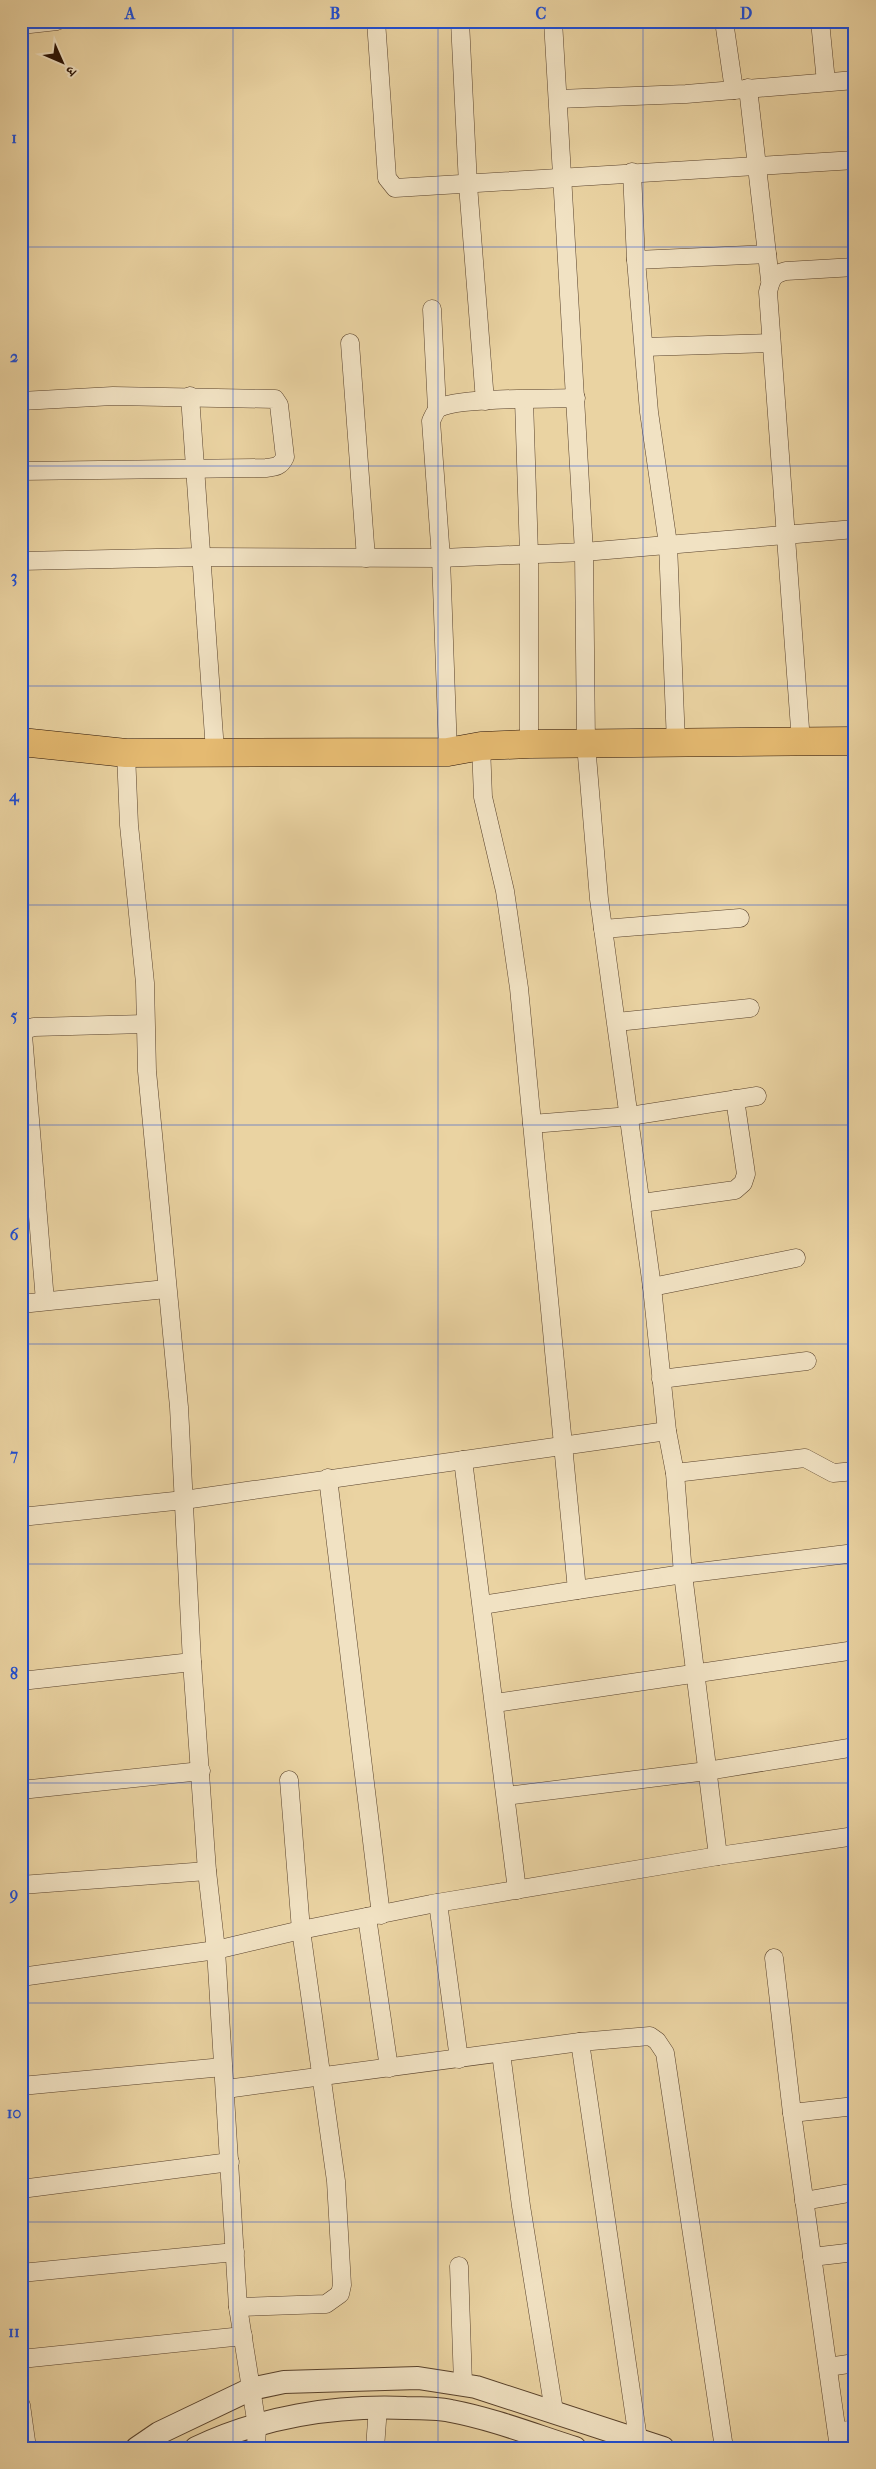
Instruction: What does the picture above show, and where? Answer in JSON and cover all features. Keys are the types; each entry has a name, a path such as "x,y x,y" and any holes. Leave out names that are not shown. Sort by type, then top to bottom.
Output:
{"highway":[{"path":"21,742 126,753 215,751 448,752 481,746 529,744 855,741"}],"street":[{"path":"24,24 57,21"},
{"path":"376,21 387,178 395,188 468,185 632,172 756,168 855,160"},
{"path":"460,21 468,185 485,401"},
{"path":"553,21 584,552 586,744 603,929 642,1203 667,1432 675,1473 683,1574 718,1856"},
{"path":"724,21 741,89 756,168 770,280 768,292 770,342 801,742"},
{"path":"820,21 826,82"},
{"path":"558,99 741,89 855,80"},
{"path":"632,172 636,260 649,412 668,544 676,743"},
{"path":"636,260 767,254"},
{"path":"770,280 776,273 786,271 855,267"},
{"path":"432,309 437,409 431,421 441,558 448,752"},
{"path":"644,346 770,342"},
{"path":"350,343 366,558"},
{"path":"21,401 113,396 275,399 279,405 285,457 282,463 275,467 21,471"},
{"path":"190,396 215,751"},
{"path":"437,409 446,405 485,401 576,398"},
{"path":"524,400 529,554 529,744"},
{"path":"21,561 201,557 441,558 584,552 855,529"},
{"path":"481,746 483,797 505,891 519,988 561,1446 577,1590"},
{"path":"126,753 129,825 142,945 147,1071 178,1407 192,1662 226,2089 238,2307 256,2419 256,2448"},
{"path":"603,929 740,918"},
{"path":"617,1022 750,1008"},
{"path":"46,1301 23,1035 27,1029 34,1027 145,1024"},
{"path":"532,1124 630,1116 757,1096"},
{"path":"642,1203 735,1190 743,1184 746,1174 736,1099"},
{"path":"652,1287 796,1258"},
{"path":"21,1304 166,1289"},
{"path":"661,1379 807,1361"},
{"path":"21,1517 184,1500 328,1478 667,1432"},
{"path":"675,1473 805,1458 833,1473 855,1471"},
{"path":"463,1460 495,1702 517,1890"},
{"path":"328,1478 389,2068"},
{"path":"482,1605 683,1574 855,1553"},
{"path":"495,1702 855,1650"},
{"path":"21,1682 192,1662"},
{"path":"506,1796 707,1771 855,1747"},
{"path":"21,1790 201,1771"},
{"path":"238,2307 326,2304 340,2294 336,2181 301,1930 289,1780"},
{"path":"21,1977 216,1950 301,1930 438,1903 718,1856 855,1836"},
{"path":"21,1885 208,1871"},
{"path":"438,1903 459,2059"},
{"path":"774,1958 792,2113 838,2440 855,2429"},
{"path":"226,2089 580,2042 650,2036 658,2041 664,2053 724,2448"},
{"path":"580,2042 638,2439"},
{"path":"501,2053 521,2206 554,2412"},
{"path":"21,2086 223,2067"},
{"path":"792,2113 855,2106"},
{"path":"21,2189 230,2162"},
{"path":"804,2201 855,2192"},
{"path":"21,2273 234,2252"},
{"path":"812,2257 855,2252"},
{"path":"459,2266 463,2384"},
{"path":"21,2359 243,2336"},
{"path":"828,2367 855,2363"},
{"path":"137,2448 159,2433 251,2392 284,2382 418,2378 463,2384 663,2448"},
{"path":"21,2405 27,2448"},
{"path":"374,2448 378,2407"},
{"path":"196,2448 256,2419 323,2410 378,2407 450,2410 575,2448"}]}
